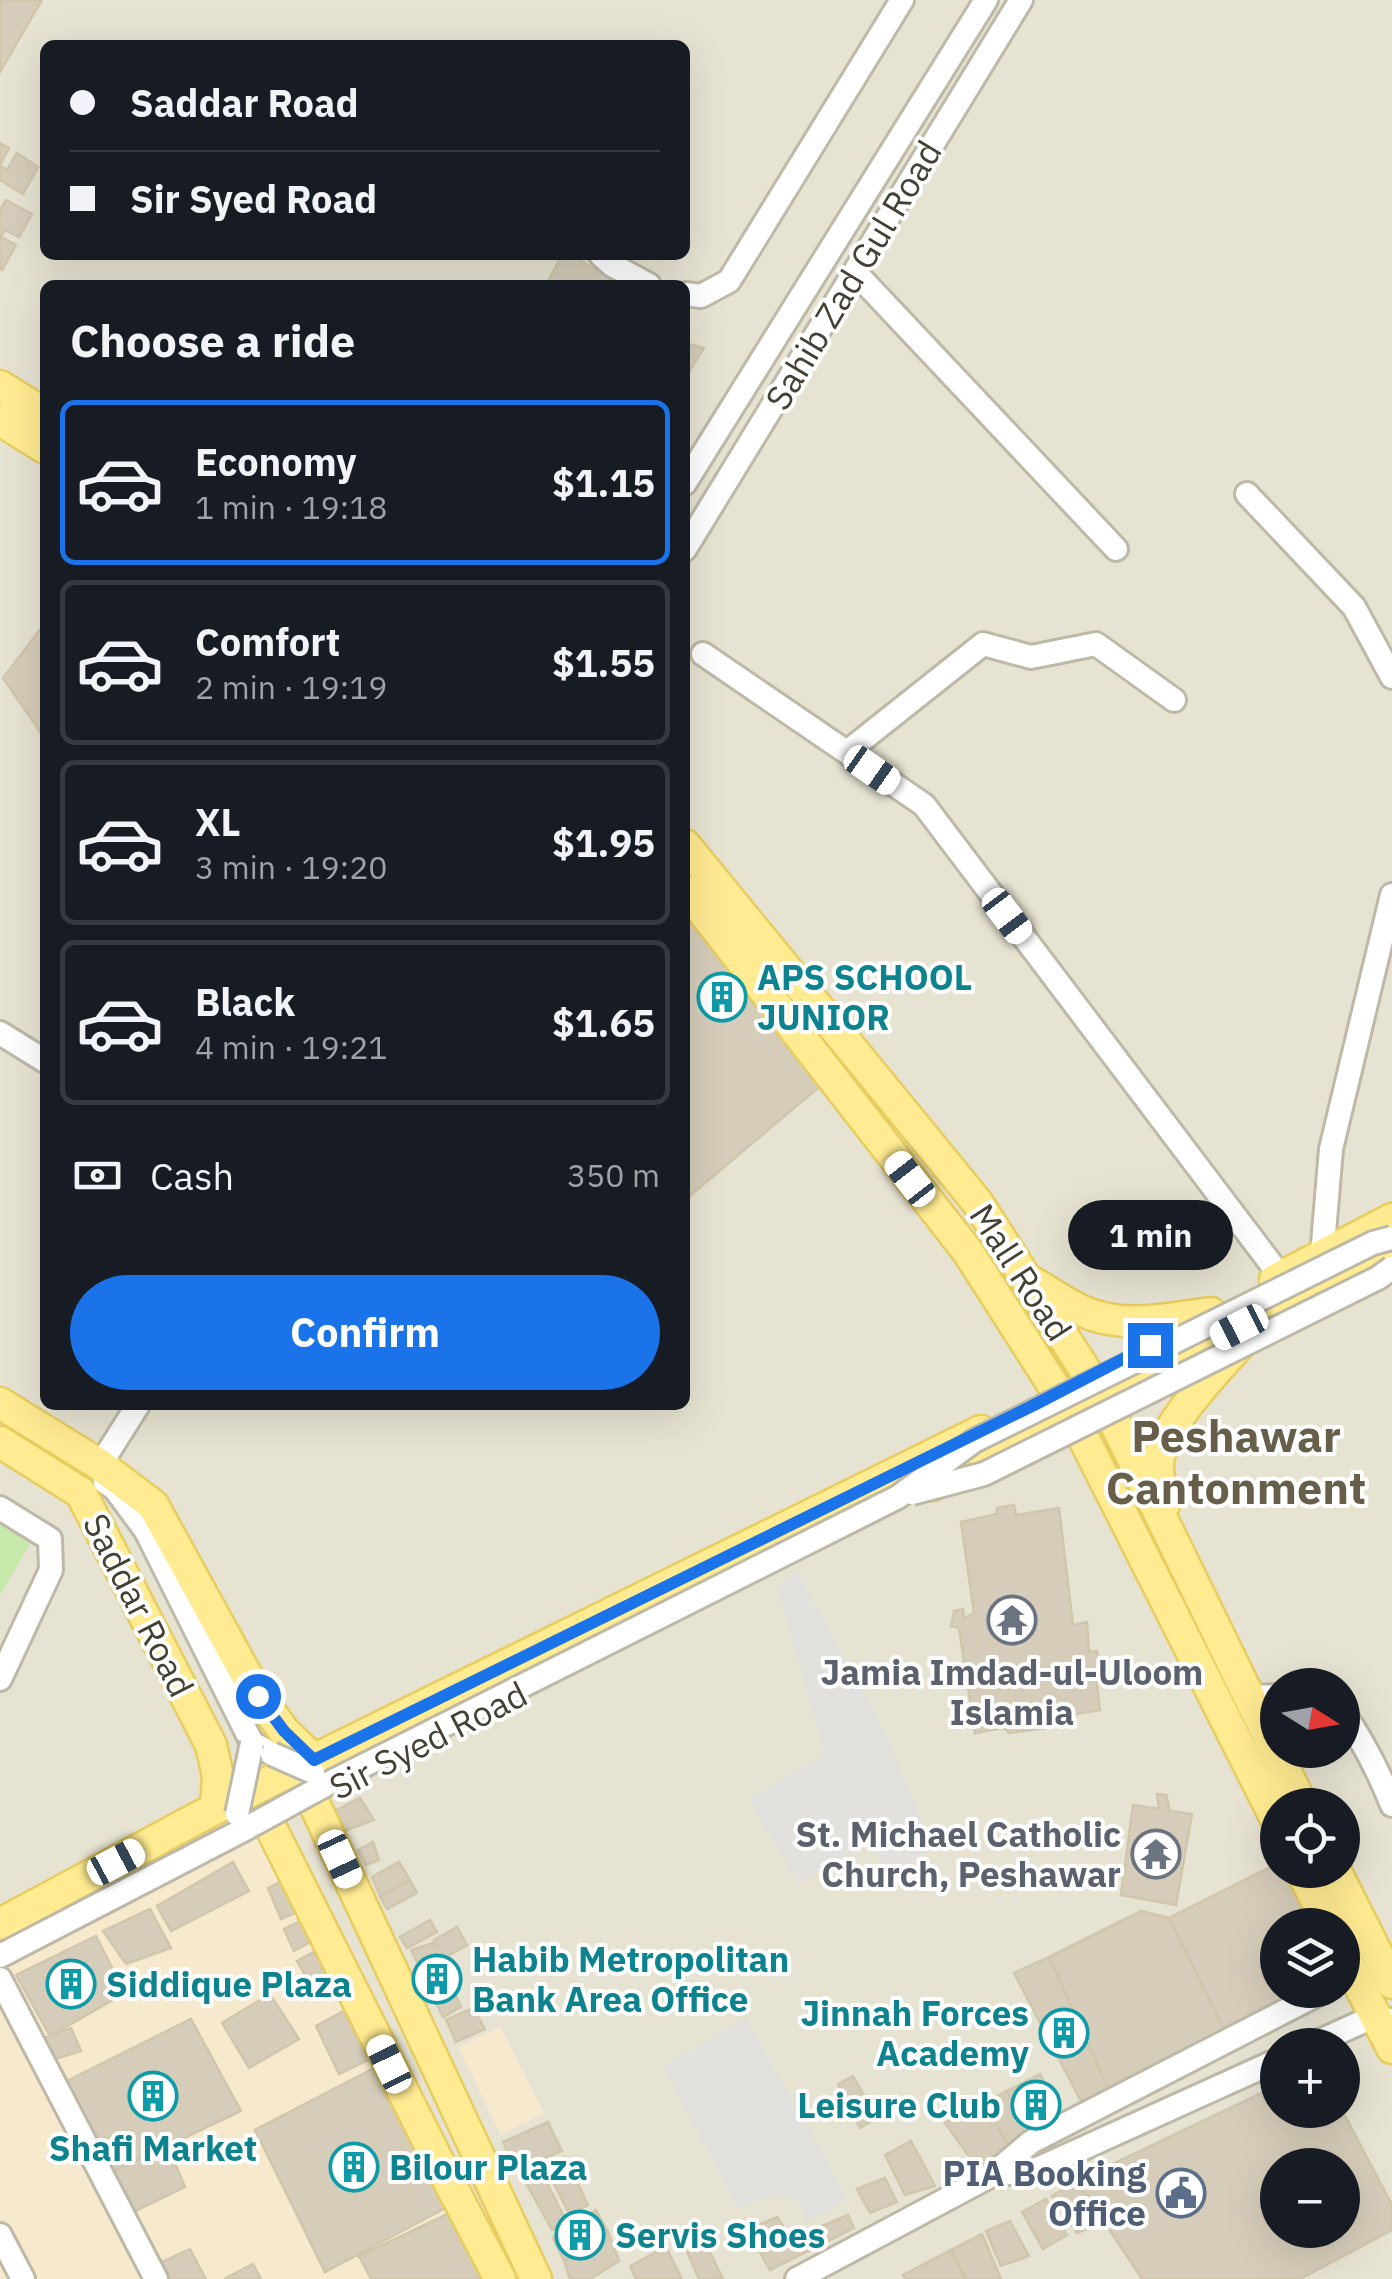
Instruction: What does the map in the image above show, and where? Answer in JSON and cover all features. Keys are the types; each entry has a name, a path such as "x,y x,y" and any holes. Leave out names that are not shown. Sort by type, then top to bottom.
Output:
{"main road":[{"path":"0,386 40,411"},
{"path":"0,420 40,445"},
{"name":"Mall Road","path":"690,851 977,1202 1096,1388 1168,1534 1260,1693"},
{"name":"Mall Road","path":"690,896 968,1252 1065,1404 1260,1788"},
{"name":"Sir Syed Road","path":"1096,1388 1211,1314 1392,1219"},
{"name":"Sir Syed Road","path":"0,1924 314,1760 619,1626 1096,1388 1273,1310 1392,1248"},
{"path":"1026,1278 1080,1310 1107,1319 1138,1322 1211,1314"},
{"path":"1168,1534 1158,1463 1170,1430 1202,1386 1273,1310"},
{"name":"Saddar Road","path":"0,1404 100,1465 153,1504 258,1696 284,1731 314,1760"},
{"name":"Saddar Road","path":"0,1442 81,1494 211,1745 218,1776 216,1808"},
{"name":"Sir Syed Road","path":"0,1958 270,1826 619,1626"},
{"path":"312,1799 536,2279"},
{"path":"270,1826 500,2279"},
{"path":"146,1846 162,1880"},
{"path":"1344,1888 1392,1983"},
{"path":"1360,1989 1383,2019 1392,2048"}],"street":[{"path":"690,295 701,296 729,282 902,0"},
{"name":"Sahib Zad Gul Road","path":"690,475 986,0"},
{"name":"Sahib Zad Gul Road","path":"690,541 1021,0"},
{"path":"606,260 639,280"},
{"path":"854,272 1116,549"},
{"path":"1247,494 1354,607 1392,677"},
{"path":"847,752 982,644 1031,656 1096,644 1174,700"},
{"path":"704,654 924,805 1280,1277"},
{"path":"1322,1256 1331,1149 1392,895"},
{"path":"0,1033 40,1058"},
{"path":"0,1958 354,1770 898,1497 974,1440 1372,1243 1392,1238"},
{"path":"898,1497 984,1474 1392,1268"},
{"path":"100,1465 135,1410"},
{"path":"0,1417 115,1489 146,1531 262,1748 313,1772 354,1770"},
{"path":"0,1508 50,1538 51,1570 0,1679"},
{"path":"1360,1737 1392,1805"},
{"path":"210,1847 237,1814 262,1748"},
{"path":"0,1979 156,2279"},
{"path":"797,2279 992,2175 1032,2142 1291,2008"},
{"path":"1358,2028 1383,2019"},
{"path":"992,2175 1035,2170 1260,2068"},
{"path":"0,2235 22,2279"}],"shaded area":[{"path":"0,0 1392,0 1392,2279 0,2279"},
{"path":"797,1572 885,1732 934,1850 891,1873 866,1844 798,1884 749,1799 825,1754 777,1586"},
{"path":"270,1826 504,2279 0,2279 0,1966"},
{"path":"746,2018 848,2199 807,2222 796,2198 767,2195 738,2209 663,2066"},
{"path":"500,2027 544,2113 501,2135 458,2047"}],"green space":[{"path":"0,1519 33,1539 0,1595"}],"building":[{"path":"0,0 42,0 0,72"},
{"path":"0,143 9,148 0,165"},
{"path":"17,153 38,167 23,194 0,180 0,165 7,170"},
{"path":"6,200 32,214 19,237 5,230 1,237 16,245 2,270 0,210"},
{"path":"559,260 579,260 613,280 549,280"},
{"path":"690,344 704,348 690,370"},
{"path":"40,630 40,732 3,678"},
{"name":"APS SCHOOL JUNIOR","path":"690,922 831,1077 690,1196"},
{"name":"Jamia Imdad-ul-Uloom Islamia","path":"1014,1505 1016,1515 1059,1508 1073,1625 1087,1622 1089,1652 1097,1651 1100,1710 1071,1715 1069,1725 975,1733 959,1628 951,1626 954,1611 963,1609 964,1618 974,1613 961,1522 997,1514 997,1508"},
{"name":"St. Michael Catholic Church, Peshawar","path":"1157,1794 1166,1795 1170,1811 1192,1814 1176,1905 1121,1895 1133,1805 1159,1809"},
{"path":"360,1798 374,1820 345,1831 333,1812"},
{"path":"373,1842 379,1860 366,1865 358,1850"},
{"path":"233,1862 249,1891 171,1931 157,1906"},
{"path":"399,1862 410,1880 380,1896 372,1877"},
{"path":"1260,1872 1260,1888 1295,1888 1306,1908 1260,1908 1260,2008 1266,2008 1224,2030 1169,1918"},
{"path":"287,1879 302,1910 281,1919 268,1888"},
{"path":"410,1880 417,1893 387,1909 380,1896"},
{"path":"150,1909 171,1948 126,1964 103,1931"},
{"path":"1141,1911 1169,1918 1224,2030 1110,2093 1049,1957"},
{"path":"306,1918 316,1939 294,1951 284,1929"},
{"path":"430,1920 437,1932 407,1948 400,1937"},
{"path":"457,1927 467,1945 444,1958 434,1940"},
{"name":"Siddique Plaza","path":"96,1936 125,1993 50,2036 16,1975"},
{"name":"Habib Metropolitan Bank Area Office","path":"433,1943 461,2007 443,2017 411,1950"},
{"path":"319,1949 335,1983 315,1992 297,1961"},
{"name":"Jinnah Forces Academy","path":"1049,1957 1110,2093 1083,2105 1014,1973"},
{"path":"270,1994 299,2039 249,2068 222,2023"},
{"path":"351,2007 374,2057 339,2074 316,2026"},
{"path":"473,2008 485,2029 456,2042 446,2020"},
{"name":"Shafi Market","path":"191,2019 241,2111 110,2173 65,2082"},
{"path":"71,2028 81,2051 49,2061 39,2040"},
{"name":"Bilour Plaza","path":"382,2064 453,2204 325,2272 255,2130"},
{"name":"Leisure Club","path":"1040,2074 1065,2119 1031,2135 1007,2091"},
{"path":"853,2076 877,2118 860,2128 838,2084"},
{"path":"1007,2091 1031,2135 1010,2150 985,2102"},
{"name":"PIA Booking Office","path":"1260,2094 1260,2128 1351,2128 1392,2205 1392,2230 1360,2247 1360,2148 1260,2148 1260,2248 1358,2248 1300,2279 1142,2279 1077,2181"},
{"path":"985,2102 1010,2150 980,2172 945,2123"},
{"path":"548,2122 562,2151 515,2170 503,2142"},
{"path":"911,2141 935,2186 905,2195 885,2155"},
{"path":"167,2145 185,2187 131,2213 110,2173"},
{"path":"565,2157 588,2205 570,2215 544,2164"},
{"path":"540,2169 566,2221 552,2230 522,2176"},
{"path":"885,2178 897,2202 870,2213 857,2189"},
{"path":"1077,2181 1104,2222 1077,2233 1052,2196"},
{"path":"1046,2199 1067,2235 1043,2249 1022,2212"},
{"path":"456,2210 491,2279 371,2279 359,2256"},
{"name":"Servis Shoes","path":"596,2210 608,2232 564,2261 553,2238"},
{"path":"848,2215 854,2228 770,2270 747,2230 777,2217 792,2239"},
{"path":"1010,2221 1029,2256 1001,2266 986,2231"},
{"path":"608,2232 619,2261 590,2279 570,2279 564,2261"},
{"path":"700,2232 723,2279 699,2279 682,2240"},
{"path":"982,2234 1001,2279 967,2279 951,2250"},
{"path":"666,2247 682,2279 636,2279 630,2266"},
{"path":"190,2249 206,2279 165,2279 157,2264"},
{"path":"951,2250 965,2279 905,2279 903,2275"},
{"path":"253,2264 261,2279 224,2279"}],"place":[{"name":"APS SCHOOL JUNIOR","path":"722,997"},
{"name":"Jamia Imdad-ul-Uloom Islamia","path":"1012,1620"},
{"name":"St. Michael Catholic Church, Peshawar","path":"1156,1854"},
{"name":"Habib Metropolitan Bank Area Office","path":"437,1979"},
{"name":"Siddique Plaza","path":"71,1984"},
{"name":"Jinnah Forces Academy","path":"1064,2033"},
{"name":"Shafi Market","path":"153,2096"},
{"name":"Leisure Club","path":"1036,2105"},
{"name":"Bilour Plaza","path":"354,2167"},
{"name":"PIA Booking Office","path":"1181,2193"},
{"name":"Servis Shoes","path":"580,2235"}],"district":[{"name":"Peshawar Cantonment","path":"1236,1461"}],"route":[{"path":"258,1696 284,1731 314,1760 1150,1345"}]}
